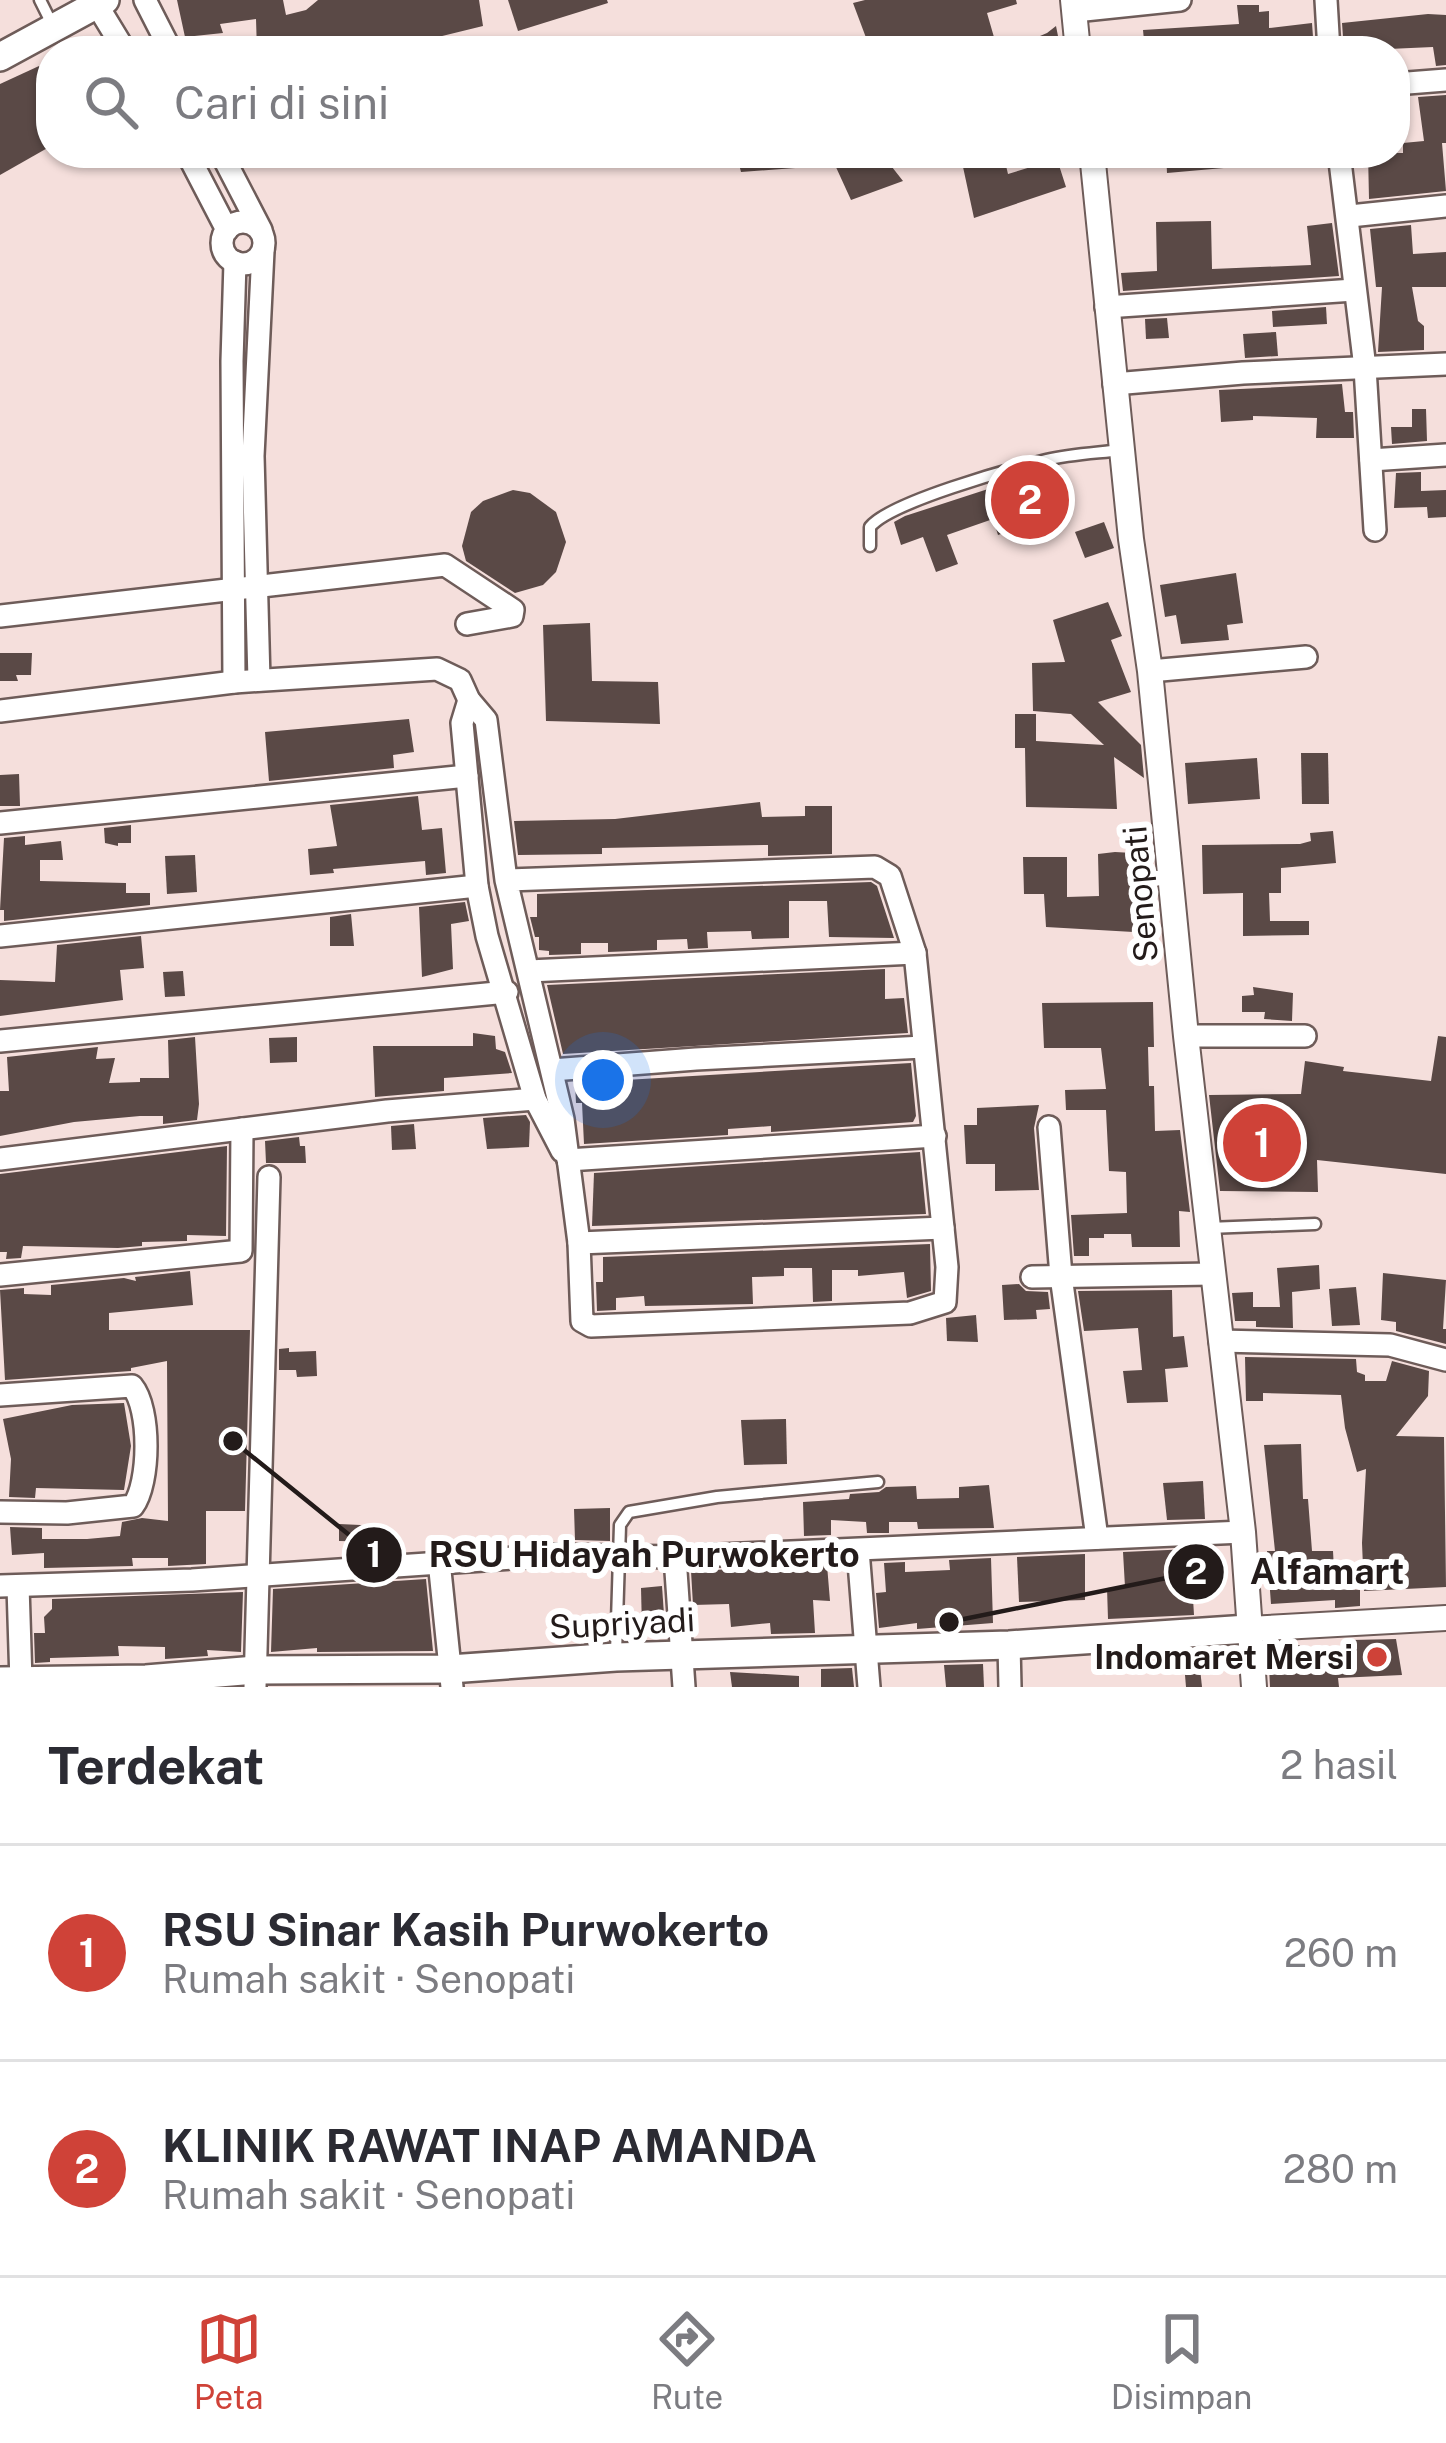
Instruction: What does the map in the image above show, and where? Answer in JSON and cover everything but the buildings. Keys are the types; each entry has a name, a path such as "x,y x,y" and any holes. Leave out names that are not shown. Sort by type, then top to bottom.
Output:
{"main road":[{"path":"39,36 101,2"},
{"path":"0,57 36,38"},
{"name":"Supriyadi","path":"11,1682 451,1678 616,1657 1009,1645 1248,1629"}],"street":[{"path":"145,0 163,36"},
{"path":"1077,36 1074,6 1180,0"},
{"path":"1326,0 1328,36"},
{"path":"101,2 118,36"},
{"path":"1410,83 1446,80"},
{"path":"196,168 226,230 222,245 226,255 235,262 251,262 262,241"},
{"path":"200,175 209,168"},
{"path":"228,168 262,241 242,456"},
{"name":"Senopati","path":"1093,168 1243,1532 1254,1687"},
{"path":"1342,168 1365,368 1375,530"},
{"path":"1350,216 1446,206"},
{"path":"226,230 246,222 262,241"},
{"path":"234,682 244,587 235,262"},
{"path":"1106,307 1354,290"},
{"path":"1114,384 1446,364"},
{"path":"1371,460 1446,454"},
{"path":"0,616 445,566 513,610 512,616 467,624"},
{"path":"244,587 260,680"},
{"path":"1150,671 1306,657"},
{"path":"0,711 260,680 437,669 460,680 486,720 506,880 553,1070 579,1243 582,1321 591,1326 938,1307 948,1296 935,1136 916,953 894,880 874,867 506,880"},
{"path":"470,700 462,723 477,886 487,937 536,1099 568,1160"},
{"path":"0,823 467,776"},
{"path":"470,821 496,820"},
{"path":"0,936 477,886"},
{"path":"487,937 519,929"},
{"path":"529,971 916,953"},
{"path":"0,1041 506,992"},
{"path":"520,1037 545,1033"},
{"path":"1186,1036 1305,1036"},
{"path":"553,1070 923,1048"},
{"path":"0,1160 536,1099"},
{"path":"1048,1127 1061,1276 1097,1538"},
{"path":"0,1275 241,1251 242,1129"},
{"path":"568,1160 935,1136"},
{"path":"256,1679 269,1177"},
{"path":"579,1243 943,1228"},
{"path":"1032,1276 1212,1274"},
{"path":"1220,1341 1390,1345 1446,1360"},
{"path":"0,1395 132,1386 142,1405 145,1454 142,1492 133,1506 67,1513 0,1512"},
{"path":"11,1682 9,1586 259,1576 556,1555 675,1557 1243,1532"},
{"path":"858,1550 868,1687"},
{"path":"675,1557 684,1687"},
{"path":"440,1561 451,1678"},
{"path":"1248,1629 1446,1618"},
{"path":"1009,1645 1010,1687"}],"lane":[{"path":"40,0 54,28"},
{"path":"870,546 870,527 904,506 1042,461 1121,450"},
{"path":"1208,1228 1315,1224"},
{"path":"616,1657 620,1525 629,1512 650,1505 878,1482"}],"place":[{"name":"KLINIK RAWAT INAP AMANDA","path":"1030,500"},
{"name":"RSU Sinar Kasih Purwokerto","path":"1262,1143"},
{"name":"RSU Hidayah Purwokerto","path":"233,1441"},
{"name":"Alfamart","path":"949,1622"},
{"name":"Indomaret Mersi","path":"1377,1657"}]}
